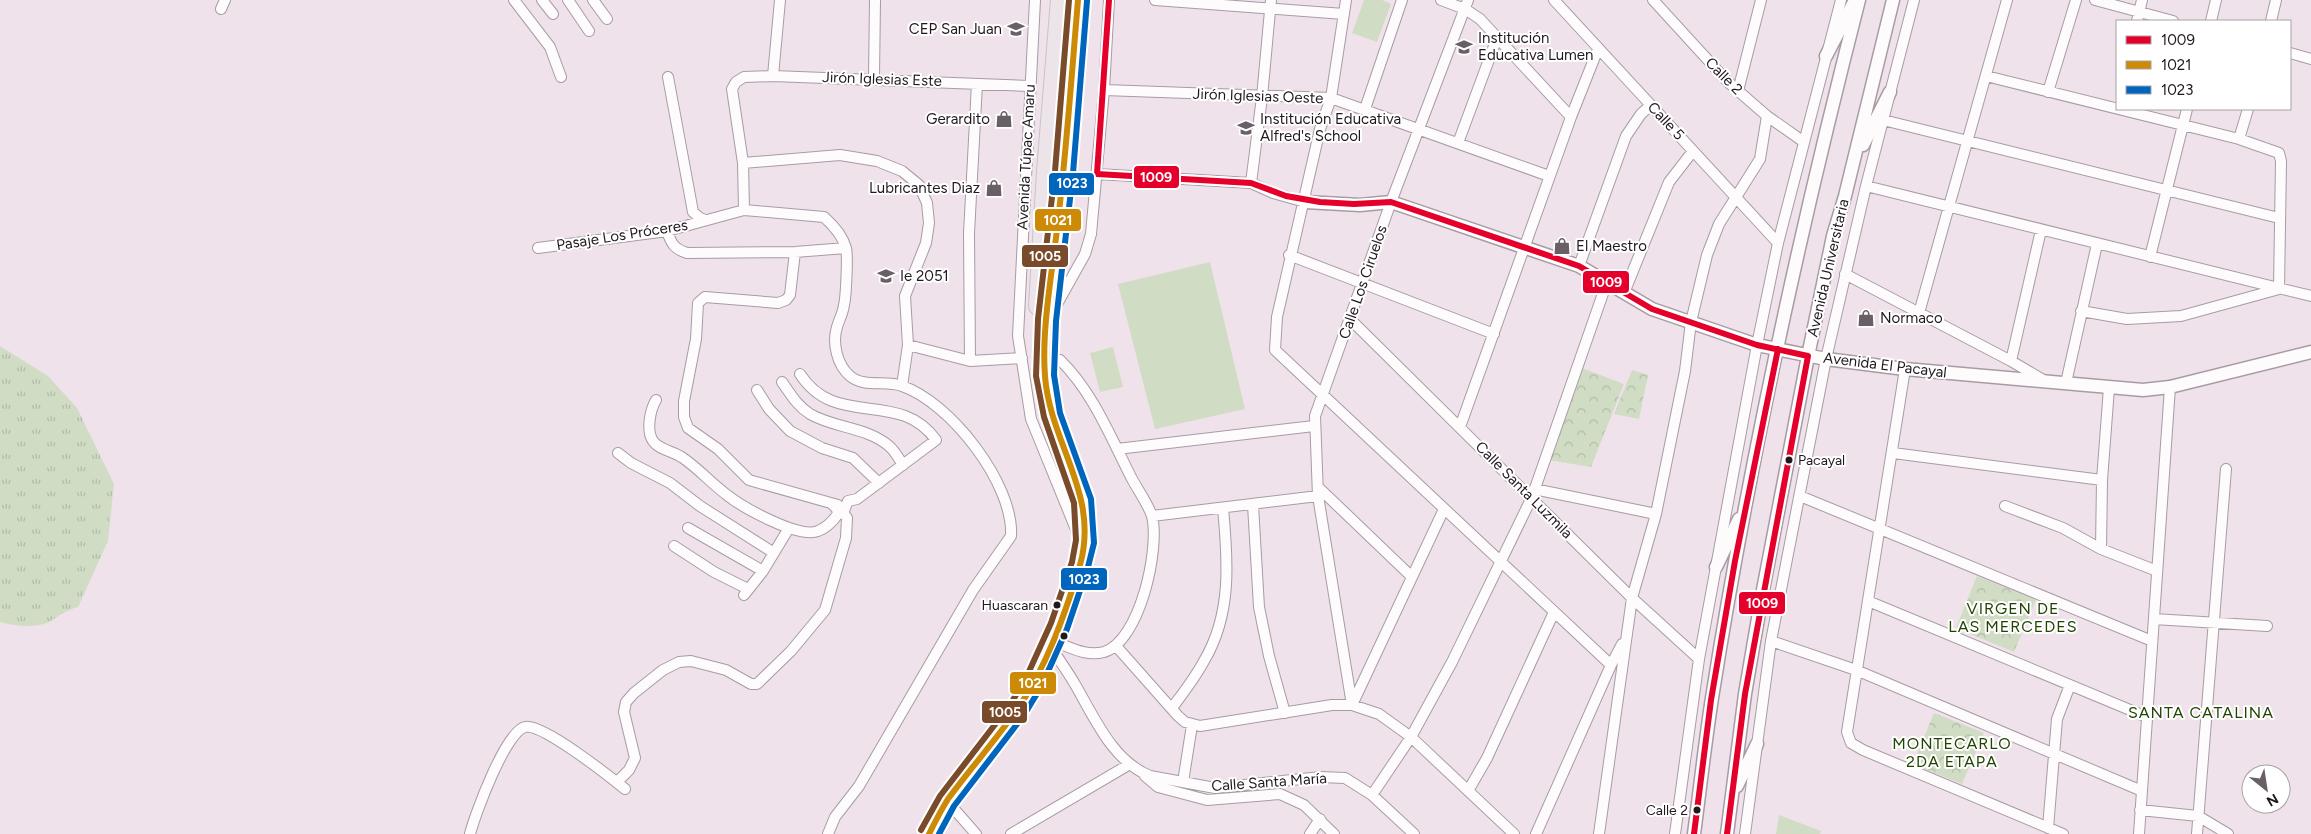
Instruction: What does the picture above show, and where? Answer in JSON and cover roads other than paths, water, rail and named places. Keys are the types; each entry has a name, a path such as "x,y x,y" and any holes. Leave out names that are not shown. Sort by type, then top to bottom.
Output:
{"highway":[{"name":"Avenida Túpac Amaru","path":"929,834 947,801 1017,710 1034,682 1052,644 1080,564 1085,541 1083,501 1052,414 1046,385 1045,358 1037,317 1046,171 1060,0"},
{"name":"Avenida Túpac Amaru","path":"1045,358 1064,172 1078,0"}],"street":[{"path":"514,0 550,47 561,77"},
{"path":"542,0 553,14"},
{"path":"568,0 590,31"},
{"path":"593,0 607,19"},
{"path":"773,76 780,0"},
{"path":"874,0 874,78"},
{"name":"Avenida Túpac Amaru","path":"1035,0 1018,336 1031,419 1075,527 1085,541"},
{"path":"1048,320 1089,245 1104,90 1109,0"},
{"path":"1155,0 1271,4 1344,14"},
{"path":"1346,0 1331,98 1320,129 1305,202 1289,255 1277,317 1275,350 1611,665"},
{"path":"1366,110 1402,0"},
{"path":"1441,0 1466,4 1571,117"},
{"name":"Calle 5","path":"1554,0 1778,243"},
{"name":"Calle 2","path":"1654,0 1738,91 1767,116 1804,142"},
{"path":"1675,834 1699,659 1757,345 1778,243 1841,0"},
{"path":"1826,56 1855,0"},
{"name":"Avenida Universitaria","path":"1694,834 1712,700 1747,501 1815,172 1859,0"},
{"name":"Avenida Universitaria","path":"1727,834 1745,694 1760,604 1808,356 1833,236 1853,165 1893,0"},
{"path":"1745,834 1771,641 1826,358 1866,186 1914,0"},
{"path":"1919,313 1969,141 2007,0"},
{"path":"2048,92 2076,0"},
{"path":"2095,0 2138,17 2164,20"},
{"path":"2138,17 2142,0"},
{"path":"2211,20 2216,0"},
{"path":"2271,20 2276,0"},
{"path":"1738,91 1757,3"},
{"path":"1251,183 1271,4"},
{"name":"Calle Los Ciruelos","path":"1352,705 1318,491 1315,416 1391,202 1466,4"},
{"path":"1458,143 1497,38"},
{"path":"1460,426 1549,176 1598,49"},
{"path":"2291,53 2311,59"},
{"path":"1986,76 2048,92 2116,104"},
{"path":"668,77 693,212 705,220"},
{"name":"Jirón Iglesias Este","path":"743,163 732,89 736,82 744,77 874,78 1030,86"},
{"path":"970,361 969,233 977,84"},
{"name":"Jirón Iglesias Oeste","path":"1104,90 1331,98 1549,176"},
{"path":"1853,165 1890,92"},
{"path":"1579,266 1626,136 1641,114 1650,105"},
{"path":"2136,110 2240,139 2279,153 2281,161 2279,289"},
{"path":"2150,257 2187,110"},
{"path":"2240,139 2248,110"},
{"path":"1599,834 1632,598 1656,514 1686,371 1691,322 1707,255 1719,224 1760,160 1767,116"},
{"path":"1883,120 2279,218"},
{"path":"1624,293 1669,182 1694,151"},
{"path":"744,210 743,163 840,155 877,161 902,171 920,184 927,203 929,223 926,243 905,296 908,345 902,386"},
{"path":"1097,174 1251,183 1305,202"},
{"path":"1866,186 2311,296"},
{"name":"Avenida El Pacayal","path":"1305,202 1360,205 1391,202 1579,266 1652,309 1757,345 1808,356 1905,369 2143,390 2170,387 2311,352"},
{"name":"Pasaje Los Próceres","path":"538,248 667,231 744,210 824,217 833,225 846,248"},
{"path":"2010,360 2041,230"},
{"path":"667,231 672,244 679,251 687,253 795,252 846,248 845,305 836,329 835,348 840,364 851,377 865,382 902,386 928,401 965,432 989,466 1003,496 1012,525 1011,536 973,590 866,773 835,817 828,834"},
{"path":"2066,383 2097,244"},
{"path":"616,782 629,770 634,758 624,712 626,702 634,693 663,670 678,662 691,661 726,670 751,684 757,684 791,651 825,610 846,538 848,525 844,511 838,504 830,501 806,497 749,480 718,449 691,431 684,417 684,401 696,339 698,302 705,297 778,303 786,300 790,295 795,252"},
{"path":"1289,255 1494,334"},
{"path":"1845,274 2010,360 2045,381"},
{"path":"1372,795 1411,737 1452,662 1533,493 1607,282"},
{"path":"2082,311 2127,319 2181,316 2279,289"},
{"name":"Calle Santa Luzmila","path":"1350,319 1460,426 1533,493 1632,598 1699,659"},
{"path":"908,345 970,361 1022,358"},
{"path":"1045,358 1060,360 1071,370 1084,389 1152,516 1152,558 1143,596 1131,628 1116,646 1093,654 1052,644"},
{"path":"1905,369 1893,453 1846,732 1851,743 2063,834"},
{"path":"800,374 814,392 835,403 882,410 908,417 924,425 936,440 857,499 848,501 844,511"},
{"path":"782,382 796,402 809,414 824,421 859,430 882,441 893,450 903,465"},
{"path":"2139,834 2170,387"},
{"path":"2100,549 2102,480 2109,388"},
{"path":"757,390 768,409 790,431 822,448 853,458 879,483"},
{"path":"656,400 651,409 650,435 658,446 681,456 729,497 789,528 817,532 834,520 838,514 837,509 830,501"},
{"path":"1117,449 1314,426"},
{"path":"618,453 631,463 670,483 700,506 774,553"},
{"path":"1893,453 2102,480"},
{"path":"2197,834 2226,469"},
{"path":"1152,516 1253,505 1318,491 1412,578"},
{"path":"1533,493 1656,514"},
{"path":"1800,496 2152,641"},
{"path":"1716,568 1747,501"},
{"path":"1253,505 1259,607 1269,656 1285,713"},
{"path":"2005,506 2062,528 2100,549 2157,571"},
{"path":"1172,708 1205,659 1221,618 1226,599 1228,577 1223,508"},
{"path":"1352,705 1444,509"},
{"path":"688,528 763,571"},
{"path":"674,546 746,592 763,571 789,528"},
{"path":"1868,601 2147,717"},
{"path":"1468,791 1487,758 1554,612"},
{"path":"2154,619 2267,626"},
{"path":"1536,834 1611,665 1626,636"},
{"path":"1771,641 1856,670 2142,791"},
{"name":"Calle Santa María","path":"1052,644 1104,736 1130,764 1142,772 1183,782 1226,788 1334,777 1345,778 1372,795 1414,834"},
{"path":"1116,646 1185,722 1192,725 1200,726 1352,705 1379,714 1411,737 1514,834"},
{"path":"2048,828 2057,719 2070,685"},
{"path":"1183,782 1192,725"},
{"path":"470,834 474,819 507,744 516,732 525,727 538,728 577,753 625,789"},
{"path":"1732,797 1757,744"},
{"path":"1011,834 1130,764"},
{"path":"1142,772 1158,788 1207,800 1280,794 1304,805 1334,834"},
{"path":"947,801 976,834"},
{"path":"2140,810 2198,816 2228,834"},
{"path":"1310,834 1320,819"}],"place":[{"name":"CEP San Juan","path":"1016,29"},
{"name":"Institución Educativa Lumen","path":"1464,47"},
{"name":"Gerardito","path":"1004,119"},
{"name":"Institución Educativa Alfred's School","path":"1246,128"},
{"name":"Lubricantes Diaz","path":"994,188"},
{"name":"El Maestro","path":"1562,246"},
{"name":"Ie 2051","path":"886,276"},
{"name":"Normaco","path":"1866,318"},
{"name":"Pacayal","path":"1789,460"},
{"name":"Huascaran","path":"1057,605"},
{"name":"Calle 2","path":"1697,810"}],"district":[{"name":"VIRGEN DE LAS MERCEDES","path":"2013,617"},
{"name":"SANTA CATALINA","path":"2201,712"},
{"name":"MONTECARLO 2DA ETAPA","path":"1952,752"}]}
